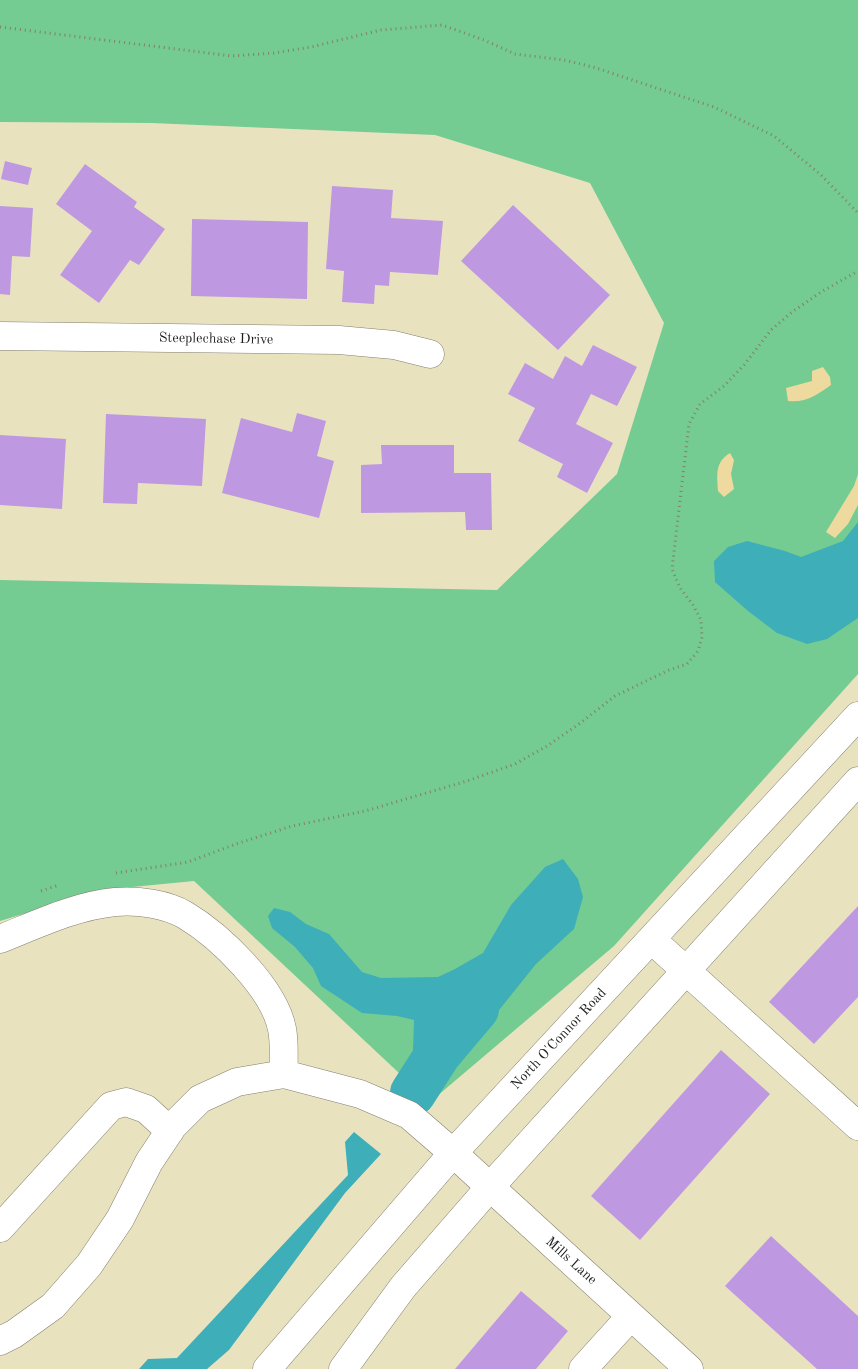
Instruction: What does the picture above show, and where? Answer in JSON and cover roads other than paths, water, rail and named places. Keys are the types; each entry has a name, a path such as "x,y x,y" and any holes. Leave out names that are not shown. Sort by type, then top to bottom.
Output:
{"main road":[{"name":"Steeplechase Drive","path":"0,336 339,340 394,344 430,354"},
{"name":"North O'Connor Road","path":"267,1369 453,1153 858,716"},
{"path":"343,1369 403,1287 490,1187 858,781"},
{"path":"0,939 83,906 117,902 143,903 165,907 185,915 217,938 245,965 269,997 282,1028 284,1074 237,1082 200,1099 170,1131 149,1162 120,1218 89,1265 53,1306 14,1334 0,1341"},
{"path":"652,940 858,1126"},
{"name":"Mills Lane","path":"284,1074 360,1094 408,1115 453,1153 689,1369"},
{"path":"0,1228 111,1106 126,1102 146,1109 170,1131"},
{"path":"585,1369 631,1316"}],"water":[{"path":"858,522 858,618 827,639 807,644 777,633 715,582 714,561 728,547 747,541 801,557 843,541"},
{"path":"563,859 578,879 583,897 574,929 536,964 479,1035 444,1061 413,1050 414,1020 397,1016 362,1013 321,986 313,968 295,947 272,928 268,916 274,908 290,912 306,924 329,934 362,972 381,978 438,977 483,953 511,905 545,867"},
{"path":"354,1132 381,1154 345,1193 229,1350 207,1369 139,1369 148,1359 177,1358 348,1175 345,1142"}],"waterway":[{"path":"413,1093 438,1054 476,1009"}]}
